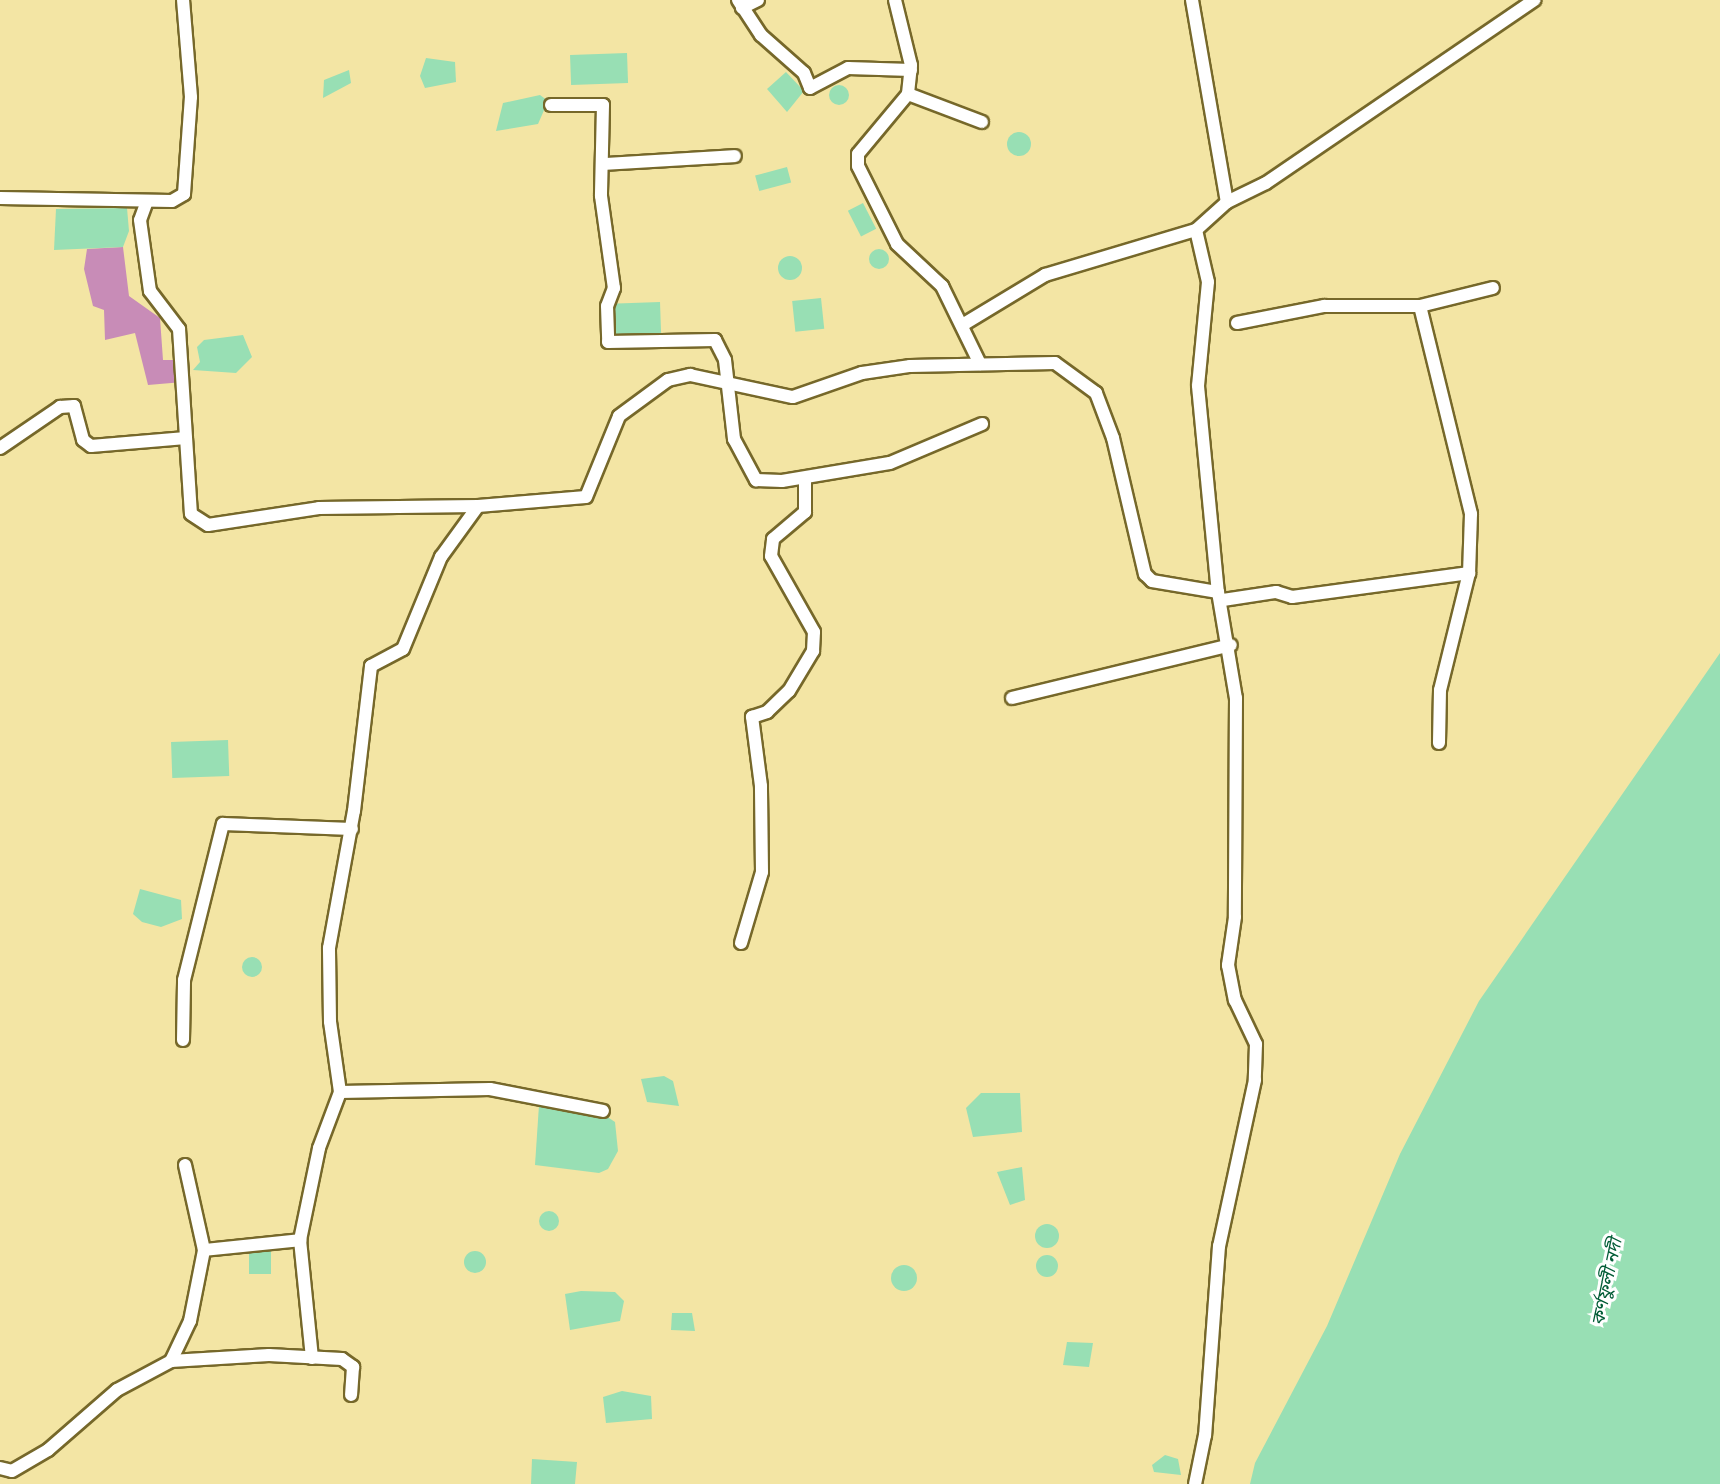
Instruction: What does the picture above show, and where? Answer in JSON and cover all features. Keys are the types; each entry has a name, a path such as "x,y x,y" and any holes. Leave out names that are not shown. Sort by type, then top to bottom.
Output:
{"street":[{"path":"0,198 172,201 188,183 191,97 183,0"},
{"path":"758,0 740,4 776,52 804,74 810,88 848,68 911,70"},
{"path":"896,0 911,70 908,94 858,154 858,166 897,244 942,286 964,324 980,364"},
{"path":"1192,0 1227,202"},
{"path":"964,324 1045,275 1196,230 1227,202 1266,183 1534,0"},
{"path":"908,94 982,122"},
{"path":"551,105 603,105 604,164 601,196 614,288 607,306 608,342 715,340 729,383 734,439 756,480 805,478 890,463 982,424"},
{"path":"604,164 735,156"},
{"path":"147,201 140,220 150,291 179,328 191,514 208,525 319,508 478,506 586,497 619,416 668,380 690,375 794,397 862,373 980,364 1055,363 1096,393 1113,438 1145,574 1152,581 1220,596 1276,592 1292,597 1469,573"},
{"path":"1195,1484 1205,1436 1219,1246 1255,1080 1256,1044 1234,1000 1228,965 1235,917 1237,812 1231,645 1220,596 1198,386 1208,282 1196,230"},
{"path":"1237,323 1324,306 1420,306 1493,288"},
{"path":"1420,306 1468,490 1469,573 1444,668 1439,744"},
{"path":"0,448 50,412 67,406 77,410 83,440 91,446 186,438"},
{"path":"741,943 762,872 761,786 752,717 767,712 789,691 813,651 814,632 771,556 773,539 805,512 805,478"},
{"path":"312,1358 300,1240 320,1148 340,1092 330,1022 329,948 351,829 371,666 403,649 441,557 478,506"},
{"path":"1012,698 1231,645"},
{"path":"183,1040 184,980 224,824 351,829"},
{"path":"340,1092 490,1089 603,1111"},
{"path":"171,1361 190,1321 204,1250 185,1165"},
{"path":"204,1250 300,1240"},
{"path":"0,1468 12,1471 48,1450 117,1390 171,1361 342,1359 353,1366 351,1395"}],"shaded area":[{"path":"123,247 129,296 160,318 163,360 182,360 183,382 148,385 135,333 105,340 104,310 93,306 84,269 87,249"}],"water":[{"path":"627,53 628,83 571,85 570,55"},
{"path":"426,58 455,62 456,82 425,88 420,76"},
{"path":"349,70 351,83 323,98 324,80"},
{"path":"786,72 804,91 787,112 767,89"},
{"path":"839,85 846,88 849,95 846,102 839,105 832,102 829,95 832,88"},
{"path":"540,95 548,101 538,124 496,131 503,103"},
{"path":"1019,132 1028,135 1031,144 1028,153 1019,156 1010,153 1007,144 1010,135"},
{"path":"787,167 791,182 759,191 755,176"},
{"path":"863,203 876,229 861,237 848,211"},
{"path":"127,208 129,231 123,247 54,250 56,209"},
{"path":"879,249 886,252 889,259 886,266 879,269 872,266 869,259 872,252"},
{"path":"790,256 799,259 802,268 799,277 790,280 781,277 778,268 781,259"},
{"path":"821,298 824,329 795,332 792,301"},
{"path":"660,302 661,334 611,336 610,304"},
{"path":"243,335 252,357 236,373 193,370 200,362 197,347 204,340"},
{"name":"কর্ণফুলী নদী","path":"1720,653 1720,1484 1250,1484 1255,1463 1327,1326 1400,1154 1479,1001"},
{"path":"228,740 229,776 172,778 171,742"},
{"path":"140,889 181,900 182,919 161,927 142,922 133,914"},
{"path":"252,957 259,960 262,967 259,974 252,977 245,974 242,967 245,960"},
{"path":"664,1076 673,1081 679,1106 647,1102 641,1079"},
{"path":"981,1093 1020,1093 1022,1132 973,1137 966,1108"},
{"path":"539,1105 606,1116 615,1122 618,1151 608,1169 599,1173 535,1165"},
{"path":"1022,1167 1025,1200 1010,1205 997,1172"},
{"path":"549,1211 556,1214 559,1221 556,1228 549,1231 542,1228 539,1221 542,1214"},
{"path":"1047,1224 1052,1225 1058,1231 1058,1241 1052,1247 1047,1248 1042,1247 1036,1241 1035,1236 1036,1231 1042,1225"},
{"path":"249,1248 271,1248 271,1274 249,1274"},
{"path":"471,1251 479,1251 486,1258 486,1266 479,1273 471,1273 464,1266 464,1258"},
{"path":"1047,1255 1055,1258 1058,1266 1055,1274 1047,1277 1039,1274 1036,1266 1039,1258"},
{"path":"904,1265 913,1269 917,1278 913,1287 904,1291 895,1287 891,1278 895,1269"},
{"path":"581,1291 615,1292 624,1301 620,1321 570,1330 565,1294"},
{"path":"672,1313 692,1313 695,1331 671,1330"},
{"path":"1067,1342 1093,1343 1089,1367 1063,1365"},
{"path":"622,1391 651,1396 652,1419 606,1423 603,1397"},
{"path":"1165,1455 1178,1459 1181,1475 1154,1472 1152,1465"},
{"path":"532,1459 577,1462 575,1484 531,1484"}]}
